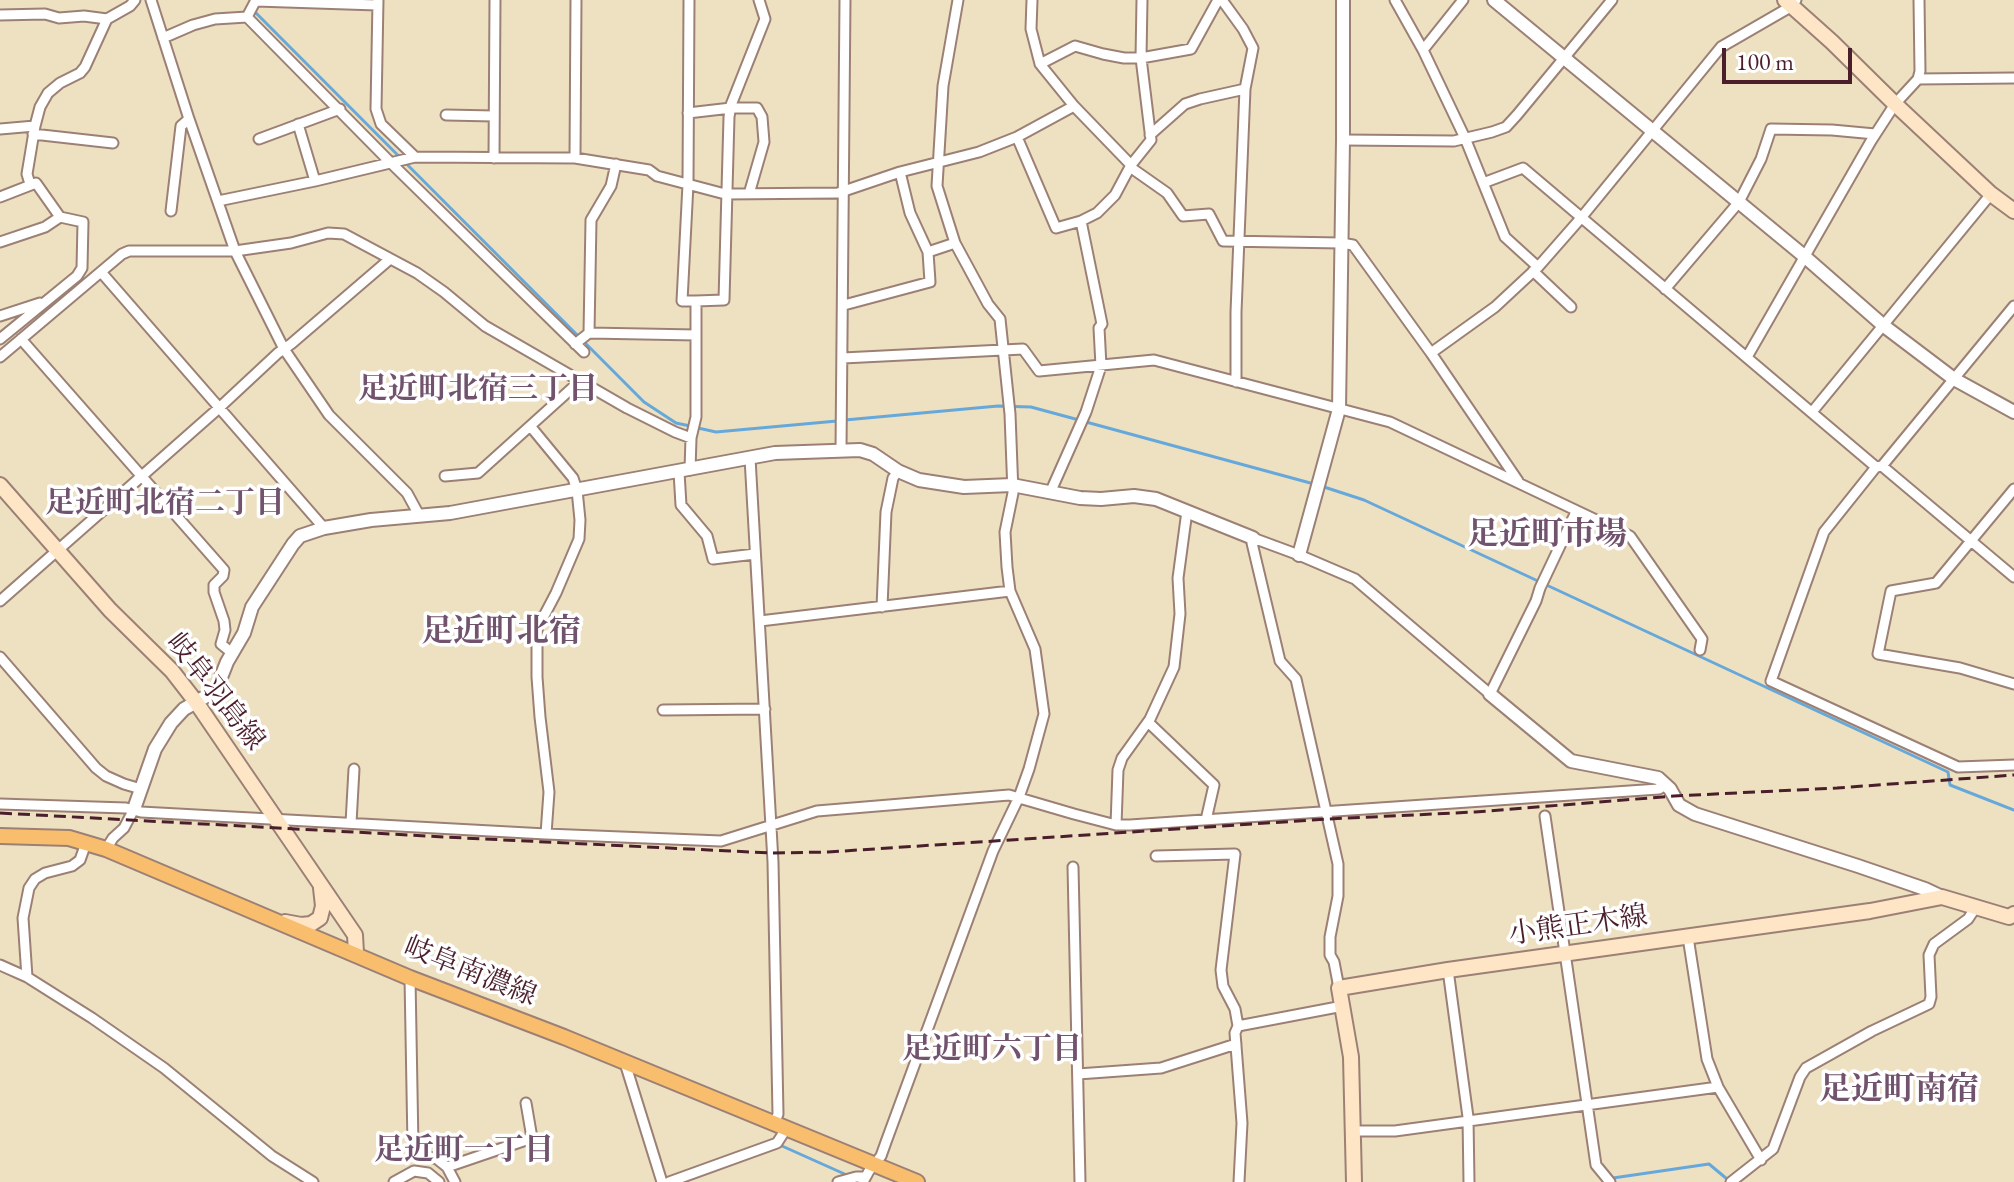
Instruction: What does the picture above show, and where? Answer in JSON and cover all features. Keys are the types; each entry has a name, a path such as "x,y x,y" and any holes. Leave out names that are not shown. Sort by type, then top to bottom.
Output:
{"main road":[{"path":"1791,2 1991,194 2014,211"},
{"name":"岐阜羽島線","path":"0,485 110,610 172,671 196,702 355,935 356,953"},
{"name":"岐阜南濃線","path":"0,836 69,838 106,849 410,978 564,1037 917,1182"},
{"path":"276,921 301,925 311,924 320,918 323,906 320,884"},
{"name":"小熊正木線","path":"1339,988 1870,911 1942,897 2012,917"},
{"path":"1339,988 1351,1057 1354,1182"}],"street":[{"path":"30,184 27,174 40,107 48,93 85,67 107,19 135,0"},
{"path":"151,0 235,251 284,349 329,415 407,493 419,515"},
{"path":"247,17 256,0 378,2 376,109 381,124 415,157"},
{"path":"494,158 495,0"},
{"path":"575,158 576,0"},
{"path":"689,0 688,184 682,301 724,300 729,117 765,19 759,0"},
{"path":"841,450 845,0"},
{"path":"844,1180 864,1180 881,1156 993,851 1019,797 1044,711 1035,649 1010,591 1007,567 1005,532 1013,493 1010,414 1000,319 955,243 937,186 943,86 958,0"},
{"path":"1032,0 1031,29 1040,64 1130,166 1167,193 1183,216 1209,214 1223,241 1353,245 1520,484"},
{"path":"1017,137 1056,228 1097,213 1115,195 1130,166 1151,140 1141,58 1142,0"},
{"path":"1040,64 1075,46 1124,58 1191,49 1220,0 1243,29 1253,48 1245,89 1236,382"},
{"path":"1299,555 1339,409 1343,0"},
{"path":"1395,0 1465,138 1505,237 1571,307"},
{"path":"1423,50 1463,0"},
{"path":"1494,0 1804,256 1884,326 1954,379 2014,412"},
{"path":"1343,140 1454,141 1506,127 1612,0"},
{"path":"1747,357 1875,134 1895,104 1918,79 1919,0"},
{"path":"1431,353 1495,307 1536,269 1721,47 1791,2"},
{"path":"0,15 45,14 59,18 84,16 107,19"},
{"path":"163,38 215,19 247,17 584,352"},
{"path":"1918,79 2014,78"},
{"path":"1150,135 1185,104 1245,89"},
{"path":"218,201 415,157 575,158 649,170 657,176 725,194 838,193 900,172 979,152 1017,137 1074,106"},
{"path":"688,113 757,108 762,117 764,142 749,194"},
{"path":"259,139 340,109"},
{"path":"446,115 494,116"},
{"path":"171,211 181,126 189,119"},
{"path":"298,124 315,181"},
{"path":"0,129 34,130 113,143"},
{"path":"1665,289 1739,202 1761,159 1771,129 1875,134"},
{"path":"589,333 591,220 611,186 616,164"},
{"path":"1483,183 1523,168 1812,412 2014,577"},
{"path":"844,305 930,282 928,252 910,213 900,172"},
{"path":"0,197 36,183 60,217 83,222 82,268 77,276 0,339"},
{"path":"1812,412 1991,194"},
{"path":"0,242 45,227 60,217"},
{"path":"1050,493 1086,412 1101,366 1099,328 1102,324 1081,221"},
{"path":"0,357 129,251 235,251 291,243 328,233 344,234 417,273 485,326 627,408 691,438"},
{"path":"928,252 955,243"},
{"path":"0,601 390,259"},
{"path":"101,272 324,528"},
{"path":"0,316 47,301"},
{"path":"696,301 696,417 681,505 707,536 713,559 755,554"},
{"path":"2014,306 1824,532 1771,681 1958,767 2014,765"},
{"path":"575,344 589,333 696,335"},
{"path":"21,339 224,570 223,576 214,585 214,592 224,621 221,644 232,653"},
{"path":"843,358 1023,349 1039,371 1154,360 1390,422 1630,536 1702,639 1700,650"},
{"path":"445,476 478,473 580,381"},
{"path":"531,427 573,478 580,520 579,539 537,630 537,677 549,792 546,834"},
{"path":"106,849 124,828 134,809 155,749 171,723 184,709 210,694 218,685 244,633 252,607 300,536 356,522 450,513 775,453 860,450 919,480 953,486 1012,485 1080,498 1134,496 1156,499 1299,555 1355,579 1571,761 1650,775 1662,780 1679,805 1695,814 1858,866 1942,897"},
{"path":"669,1182 777,1143 780,1126 771,826 750,458"},
{"path":"882,607 886,512 893,478 898,471"},
{"path":"2014,489 1936,583 1891,591 1878,654 1960,668 2014,684"},
{"path":"1116,825 1118,770 1122,758 1148,722 1174,667 1180,614 1178,578 1187,511"},
{"path":"1490,694 1576,512"},
{"path":"1253,538 1280,661 1296,679 1339,876 1330,946 1339,988"},
{"path":"760,621 1010,591"},
{"path":"0,657 96,768 115,780 141,789"},
{"path":"663,710 765,709"},
{"path":"1148,722 1214,785 1206,820"},
{"path":"351,823 354,769"},
{"path":"0,804 721,841 817,811 1009,795 1116,825 1659,789 1666,784"},
{"path":"1545,816 1596,1165 1610,1182"},
{"path":"27,977 23,918 29,888 35,879 45,873 72,866 80,860 86,843"},
{"path":"1156,856 1235,854 1221,970 1223,986 1235,1009 1238,1026 1235,1033 1242,1123 1239,1182"},
{"path":"1073,867 1080,1182"},
{"path":"1735,1181 1773,1149 1806,1068 1929,1004 1929,955 1934,944 1968,919 1976,907"},
{"path":"1688,937 1707,1059 1718,1087 1761,1160"},
{"path":"0,965 27,977 92,1018 164,1068 272,1156 313,1182"},
{"path":"1448,970 1468,1122 1469,1182"},
{"path":"410,978 413,1146 419,1154 437,1159 447,1167 455,1182"},
{"path":"1238,1026 1343,1006"},
{"path":"1078,1074 1161,1068 1236,1044"},
{"path":"625,1063 662,1182"},
{"path":"1352,1131 1395,1131 1718,1087"},
{"path":"447,1167 532,1138 526,1103"},
{"path":"394,1182 414,1171 428,1173 439,1182"}],"waterway":[{"path":"254,11 644,402 676,423 690,426"},
{"path":"845,420 998,406 1031,407 1079,420"},
{"path":"698,428 716,432 837,421"},
{"path":"1086,422 1314,484"},
{"path":"1321,486 1364,500 1948,772 1950,785 2014,810"},
{"path":"782,1146 849,1176"},
{"path":"1610,1175 1613,1178 1709,1164 1727,1179"}],"railway":[{"path":"0,813 772,853 828,852 2014,775"}],"district":[{"name":"足近町北宿三丁目","path":"478,390"},
{"name":"足近町北宿二丁目","path":"165,504"},
{"name":"足近町市場","path":"1547,535"},
{"name":"足近町北宿","path":"501,632"},
{"name":"足近町六丁目","path":"992,1050"},
{"name":"足近町南宿","path":"1899,1090"},
{"name":"足近町一丁目","path":"464,1151"}]}
